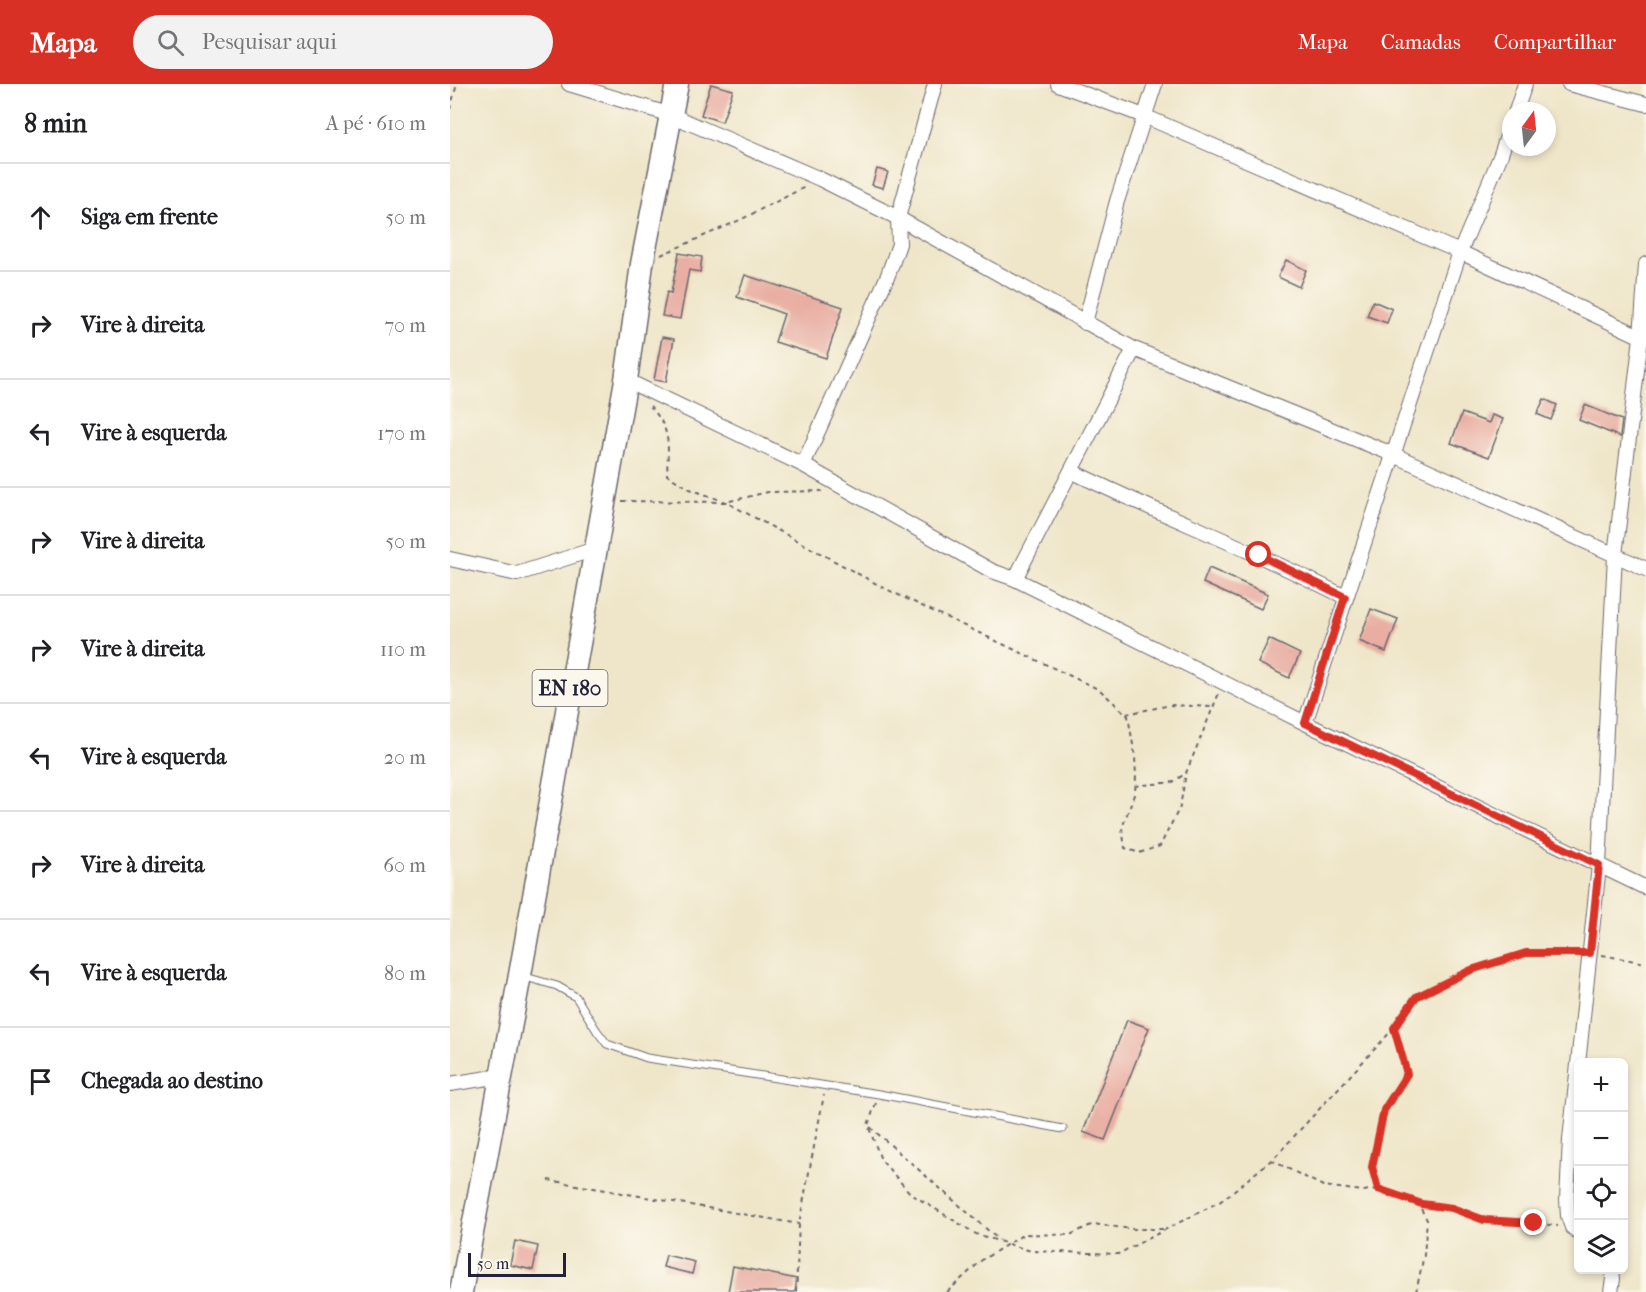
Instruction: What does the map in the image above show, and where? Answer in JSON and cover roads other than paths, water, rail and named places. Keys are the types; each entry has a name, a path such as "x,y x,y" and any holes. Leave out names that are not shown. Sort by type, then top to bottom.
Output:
{"main road":[{"name":"EN 180","path":"461,1292 626,380 642,264 677,84"}],"street":[{"path":"569,84 671,115 820,179 898,218 1134,349 1392,454 1646,570"},
{"path":"803,465 888,275 899,244 898,218 935,84"},
{"path":"1058,84 1144,116 1460,252 1643,338"},
{"path":"1085,323 1117,201 1155,84"},
{"path":"1519,102 1525,84"},
{"path":"1569,84 1646,104"},
{"path":"1305,723 1460,252 1502,151"},
{"path":"1574,1229 1568,1216 1567,1199 1570,1140 1599,865 1615,555 1643,338 1646,264"},
{"path":"1015,579 1134,349"},
{"path":"626,380 803,465 992,570 1015,579 1646,888"},
{"path":"1071,471 1131,500 1270,560 1345,597"},
{"path":"450,560 517,574 595,549"},
{"path":"450,1084 501,1076"},
{"path":"1611,1292 1612,1274"}],"lane":[{"path":"520,975 557,986 576,997 607,1044 647,1058 879,1094 1063,1129"}]}
